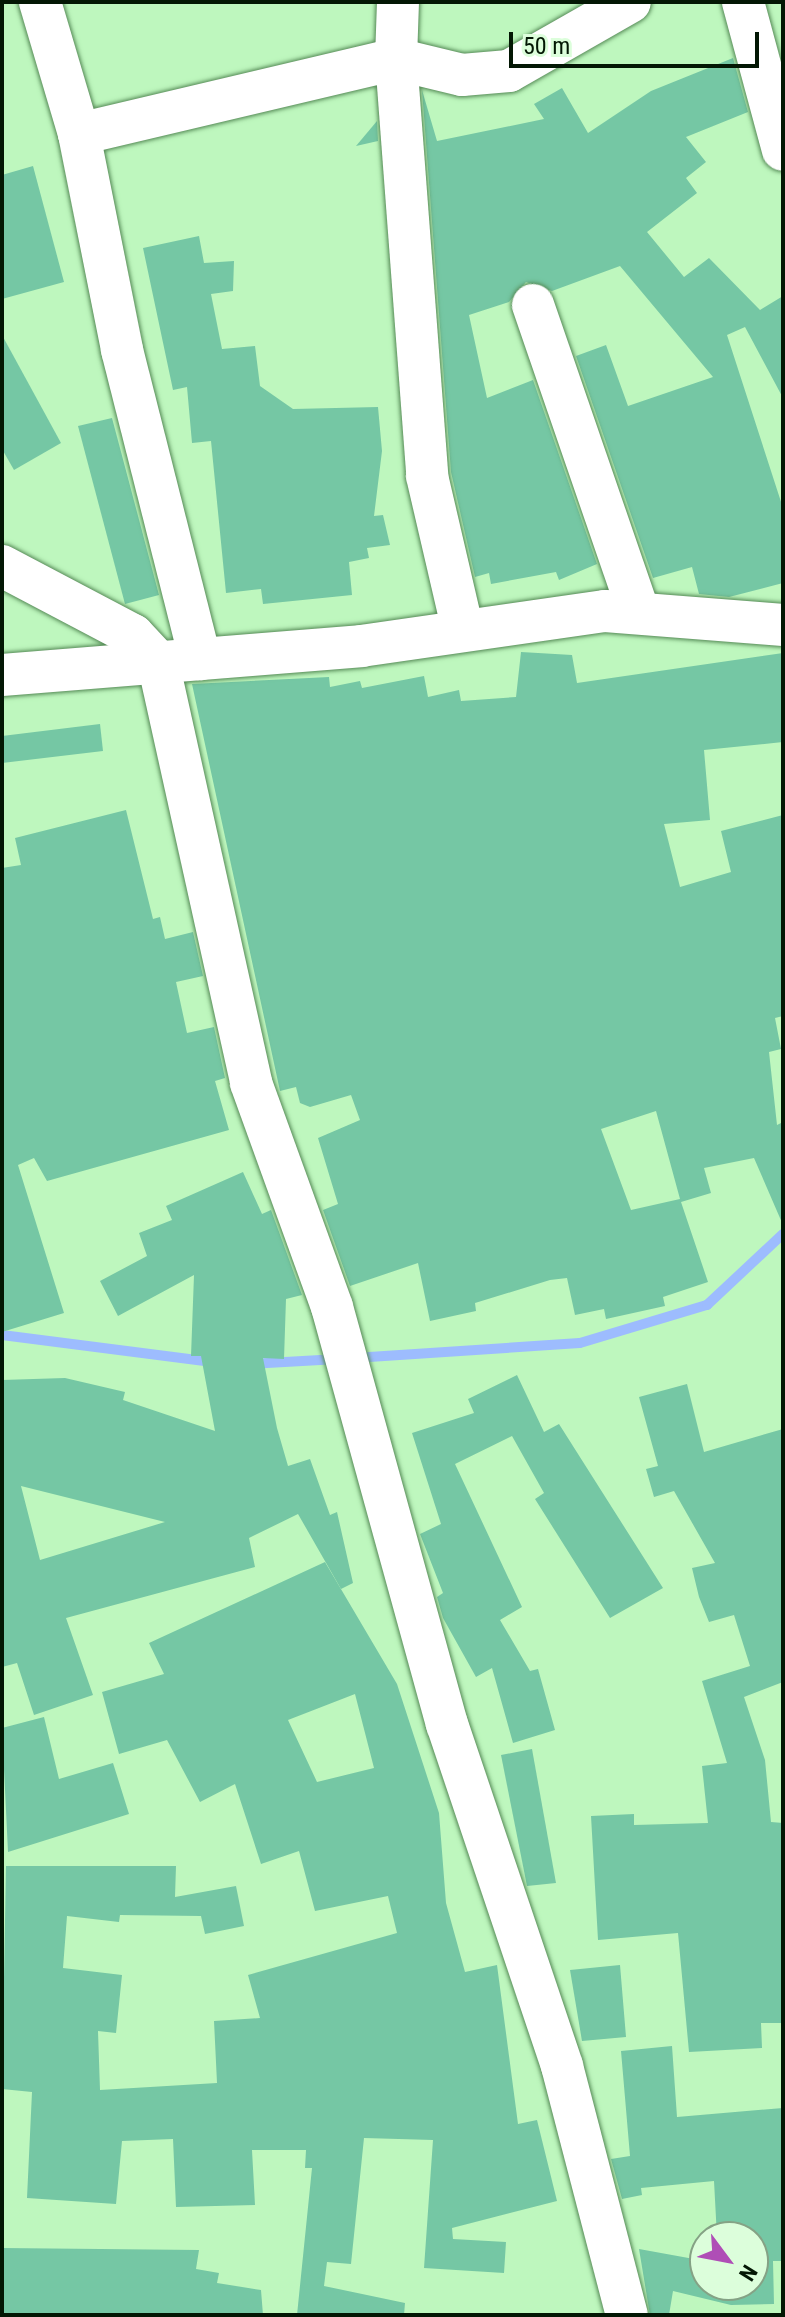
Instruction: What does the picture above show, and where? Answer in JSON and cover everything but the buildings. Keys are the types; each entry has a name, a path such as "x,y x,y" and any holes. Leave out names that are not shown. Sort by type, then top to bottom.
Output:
{"street":[{"path":"40,2 79,134 122,350 200,659"},
{"path":"398,2 396,59 427,476 462,627"},
{"path":"79,134 396,59 462,75 509,71 630,2"},
{"path":"743,2 783,150"},
{"path":"533,305 639,612"},
{"path":"2,566 133,635 158,662 251,1083 332,1307 447,1724 562,2066 627,2315"},
{"path":"2,675 361,646 462,627 639,612 783,625"}],"waterway":[{"path":"354,1358 580,1343 707,1305 783,1234"},
{"path":"2,1335 214,1362"},
{"path":"250,1364 338,1359"}]}
